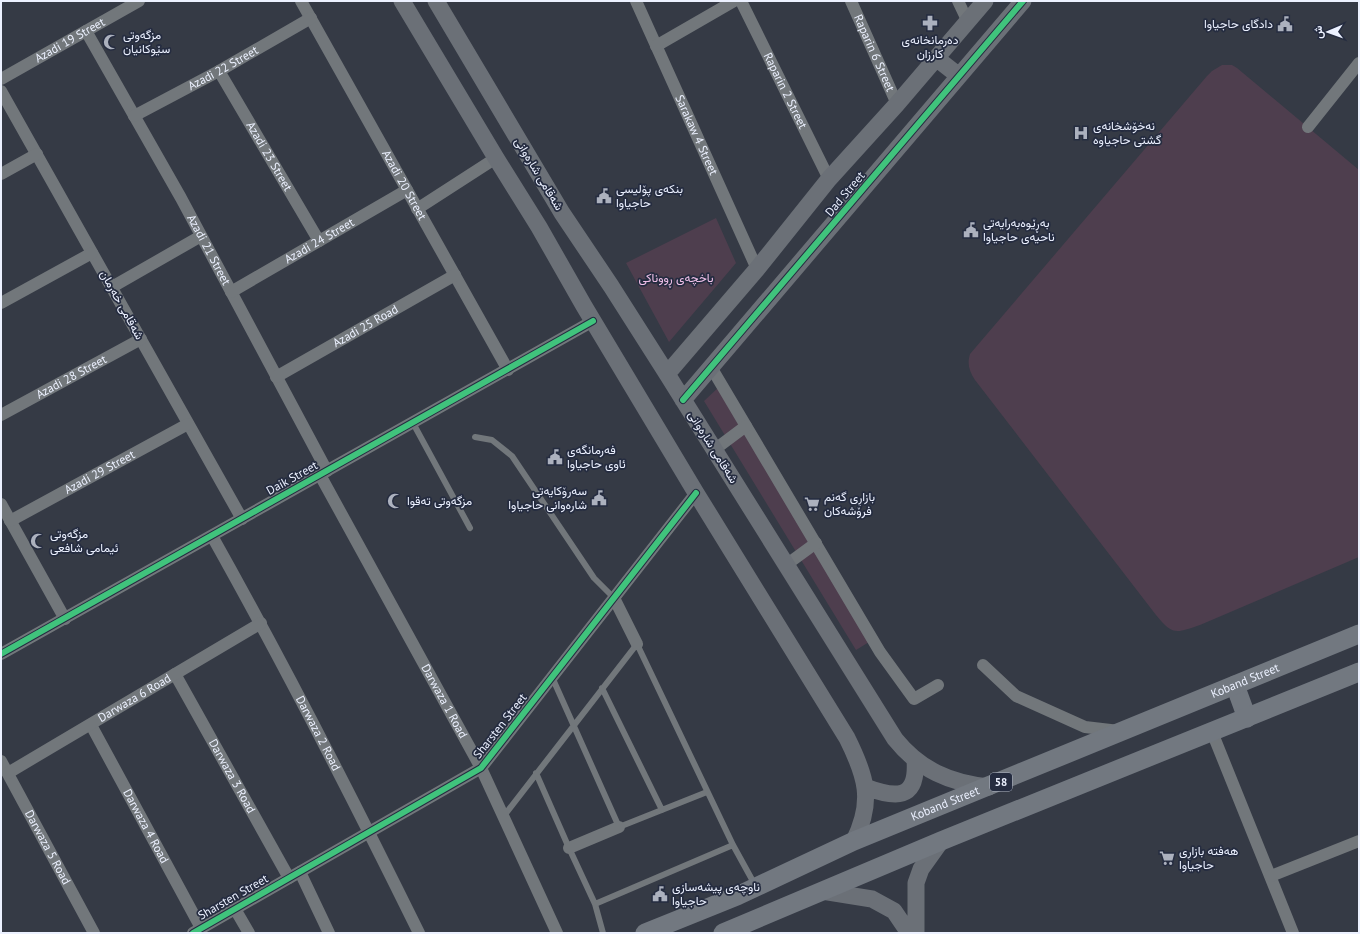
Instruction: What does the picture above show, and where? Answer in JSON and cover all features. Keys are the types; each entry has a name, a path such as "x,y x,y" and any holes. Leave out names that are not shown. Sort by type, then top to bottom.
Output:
{"main road":[{"path":"402,1 539,227 593,321 696,493 847,738 857,759 865,787 866,801 860,829 854,841"},
{"name":"شەقامی شارەوانی","path":"436,1 562,213 667,374 895,739 915,760 931,771 962,783 989,787"},
{"name":"Dad Street","path":"667,374 757,269 829,180 897,104 985,1"},
{"name":"Dad Street","path":"683,400 1023,1"},
{"path":"936,58 959,76"},
{"path":"539,227 540,220 546,213 552,211 562,213"},
{"name":"Koband Street","path":"645,933 737,896 854,841 989,787 1359,634"},
{"path":"723,933 749,928 822,891 1359,672"},
{"path":"1235,685 1247,718"},
{"path":"865,787 887,794 900,794 907,790 915,779 915,760"},
{"path":"916,933 916,883 921,869 942,841"},
{"path":"822,891 872,899 894,911 909,933"}],"street":[{"name":"Azadi 19 Street","path":"1,79 139,1"},
{"name":"Azadi 20 Street","path":"301,1 508,370"},
{"name":"Sarakaw 4 Street","path":"636,1 757,269"},
{"path":"656,46 734,1"},
{"name":"Raparin 2 Street","path":"741,1 829,180"},
{"name":"Raparin 6 Street","path":"851,1 897,104"},
{"path":"958,1 968,22"},
{"name":"Azadi 22 Street","path":"134,116 219,71 311,18"},
{"name":"Azadi 21 Street","path":"86,31 231,292 276,377 323,473"},
{"path":"1308,127 1359,62"},
{"name":"Azadi 23 Street","path":"219,71 319,241"},
{"name":"شەقامی خەرمان","path":"1,91 242,519"},
{"path":"1,174 37,154"},
{"path":"417,209 496,158"},
{"name":"Azadi 24 Street","path":"231,292 407,190"},
{"path":"112,287 200,236"},
{"path":"1,303 92,253"},
{"name":"Azadi 25 Road","path":"276,377 454,275"},
{"name":"Daik Street","path":"1,654 593,321"},
{"name":"Azadi 28 Street","path":"1,415 141,339"},
{"path":"711,367 880,652 914,699 938,685"},
{"name":"Azadi 29 Street","path":"10,521 188,424"},
{"path":"714,450 746,426"},
{"name":"Darwaza 1 Road","path":"323,473 481,768 557,933"},
{"name":"Sharsten Street","path":"197,930 481,768 696,493"},
{"path":"1,504 65,618"},
{"name":"Darwaza 2 Road","path":"212,536 261,623 370,832 419,933"},
{"path":"786,565 816,543"},
{"path":"614,598 637,644"},
{"name":"Darwaza 6 Road","path":"8,773 261,623"},
{"path":"983,665 1016,696 1035,705 1085,727 1123,731"},
{"name":"Darwaza 3 Road","path":"175,674 329,933"},
{"name":"Darwaza 4 Road","path":"91,725 197,930"},
{"path":"1212,732 1293,933"},
{"name":"Darwaza 5 Road","path":"1,761 94,933"},
{"path":"569,848 619,827"},
{"path":"1271,876 1359,841"},
{"path":"235,909 249,933"}],"lane":[{"path":"414,423 470,528"},
{"path":"475,437 492,440 512,456 594,578 614,598"},
{"path":"503,817 637,644 732,845 756,886"},
{"path":"552,677 619,827 708,792"},
{"path":"602,688 662,810"},
{"path":"536,773 595,904 603,933"},
{"path":"595,904 732,845"}],"green space":[{"path":"1222,65 1232,65 1237,68 1359,170 1359,557 1200,625 1185,630 1175,631 1167,627 1156,615 975,380 971,374 969,361 970,354 1207,76"},
{"name":"باخچەی ڕووناکی","path":"716,218 736,263 669,342 626,263"},
{"path":"720,386 874,639 856,650 704,401"}],"cycle path":[{"path":"683,400 1023,1"},
{"path":"1,654 593,321"},
{"path":"193,933 481,768 696,493"}],"place":[{"name":"دەرمانخانەی کارزان","path":"930,23"},
{"name":"دادگای حاجیاوا","path":"1285,24"},
{"name":"مزگەوتی سێوکانیان","path":"111,42"},
{"name":"نەخۆشخانەی گشتی حاجیاوە","path":"1081,133"},
{"name":"بنکەی پۆلیسی حاجیاوا","path":"604,196"},
{"name":"بەڕێوەبەرایەتی ناحیەی حاجیاوا","path":"971,230"},
{"name":"فەرمانگەی ئاوی حاجیاوا","path":"555,457"},
{"name":"سەرۆکایەتی شارەوانی حاجیاوا","path":"599,498"},
{"name":"مزگەوتی تەقوا","path":"395,501"},
{"name":"بازاڕی گەنم فرۆشەکان","path":"812,504"},
{"name":"مزگەوتی ئیمامی شافعی","path":"38,541"},
{"name":"هەفتە بازاڕی حاجیاوا","path":"1167,858"},
{"name":"ناوچەی پیشەسازی حاجیاوا","path":"660,894"}]}
